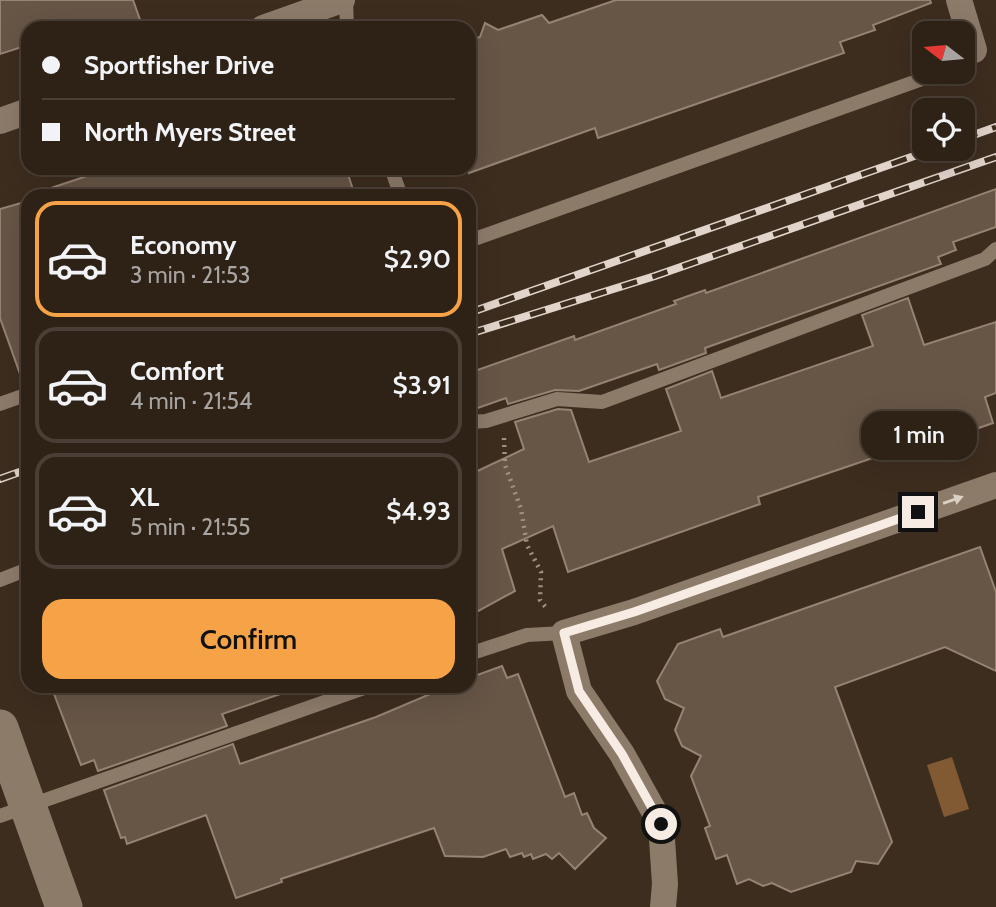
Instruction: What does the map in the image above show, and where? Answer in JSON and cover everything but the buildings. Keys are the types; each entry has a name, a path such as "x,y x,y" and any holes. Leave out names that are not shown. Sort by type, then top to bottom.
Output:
{"main road":[{"path":"0,728 14,811 64,907"}],"street":[{"path":"283,21 344,0"},
{"path":"960,0 966,21"},
{"path":"0,121 21,114"},
{"path":"663,907 665,884 661,824 622,754 579,691 564,633 634,612 996,485"}],"lane":[{"path":"344,0 346,21"},
{"path":"476,238 912,83"},
{"path":"476,421 557,399 602,402 985,259 996,249"},
{"path":"0,404 21,396"},
{"path":"0,580 21,572"},
{"path":"476,652 527,635 564,633"},
{"path":"14,811 350,693"}],"path":[{"path":"504,415 505,465 521,509 527,545 541,572 540,600 564,633"}],"shaded area":[{"path":"952,757 969,809 944,817 927,765"}],"railway":[{"path":"975,134 996,127"},
{"path":"476,311 912,157"},
{"path":"476,332 655,276 996,157"},
{"path":"0,479 21,472"}],"route":[{"path":"661,824 622,754 579,691 564,633 634,612 918,512"}]}
